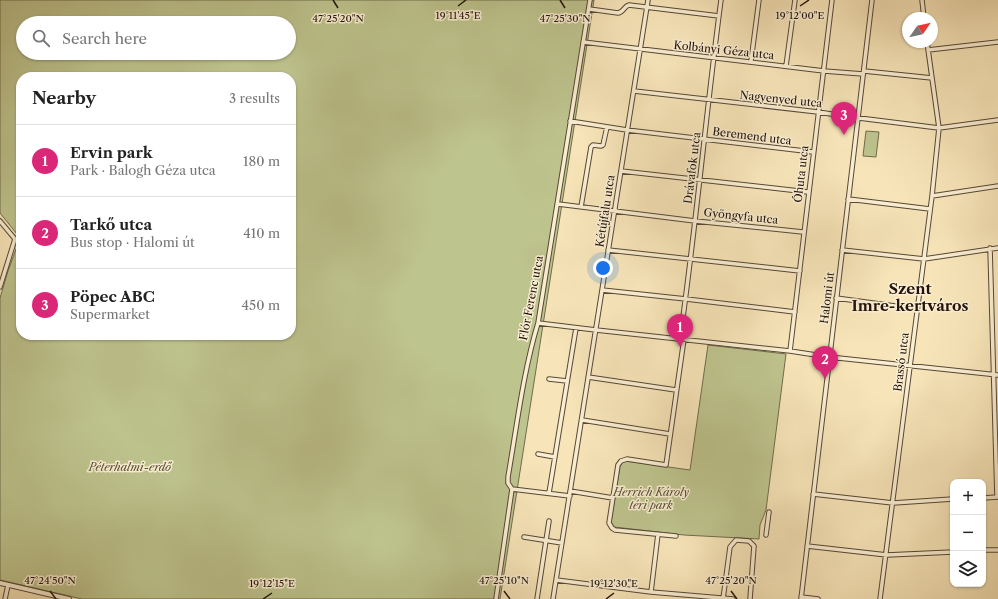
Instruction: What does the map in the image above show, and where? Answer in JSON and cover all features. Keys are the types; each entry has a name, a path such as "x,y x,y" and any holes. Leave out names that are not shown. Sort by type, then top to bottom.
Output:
{"street":[{"name":"Flór Ferenc utca","path":"496,599 512,489 508,483 508,477 523,383 531,345 538,323 590,0"},
{"name":"Kétújfalu utca","path":"553,599 648,0"},
{"name":"Drávafok utca","path":"613,498 618,465 621,461 626,459 666,465 721,0"},
{"path":"751,61 759,0"},
{"path":"786,66 795,0"},
{"name":"Óhuta utca","path":"790,351 800,271 803,232 832,0"},
{"name":"Halomi út","path":"801,598 872,0"},
{"path":"922,0 923,12"},
{"path":"589,9 618,13 628,6 719,16"},
{"name":"Kolbányi Géza utca","path":"583,42 751,61 824,71 932,78"},
{"path":"928,50 998,42"},
{"name":"Brassó utca","path":"880,599 911,366 916,309 924,259 939,128 928,50"},
{"name":"Nagyenyed utca","path":"634,91 818,112 939,128 998,120"},
{"name":"Beremend utca","path":"570,121 704,140 813,152"},
{"path":"581,207 591,147 593,145 603,145 607,127"},
{"path":"621,170 808,192"},
{"path":"932,196 998,186"},
{"path":"848,199 930,209"},
{"name":"Gyöngyfa utca","path":"558,204 695,221 803,232"},
{"path":"0,220 15,239 0,287"},
{"path":"986,498 998,497 996,375 990,248"},
{"path":"842,250 924,259 998,248"},
{"path":"608,250 800,271"},
{"path":"602,290 795,312"},
{"path":"836,298 916,309"},
{"path":"538,323 996,375"},
{"path":"549,493 576,328"},
{"path":"588,377 676,390"},
{"path":"549,379 568,381"},
{"path":"582,420 670,434"},
{"path":"538,454 555,457"},
{"path":"512,489 570,496"},
{"path":"570,491 613,498 609,523 612,528 676,536"},
{"path":"813,494 893,502 950,499"},
{"path":"766,535 769,512"},
{"path":"537,599 549,521"},
{"path":"651,592 658,534"},
{"path":"524,537 562,543"},
{"path":"723,598 730,547 736,540 748,542 754,546 750,599"},
{"path":"807,546 887,554 950,552"},
{"path":"986,550 998,550"},
{"path":"556,580 651,592 734,599"},
{"path":"0,584 69,599"},
{"path":"5,599 8,585"},
{"path":"801,598 818,599"}],"green space":[{"name":"Péterhalmi-erdő","path":"0,0 594,0 500,599 82,599 0,580 0,298 16,249 16,340 296,340 296,72 16,72 16,233 0,213"},
{"path":"866,131 879,132 876,157 863,156"},
{"name":"Herrich Károly téri park","path":"708,345 786,354 766,510 760,525 759,539 684,535 614,527 611,522 620,466 622,462 626,461 690,470"}],"place":[{"name":"Pöpec ABC","path":"844,135"},
{"name":"Ervin park","path":"680,347"},
{"name":"Tarkő utca","path":"825,379"}],"district":[{"name":"Szent Imre-kertváros","path":"910,298"}]}
